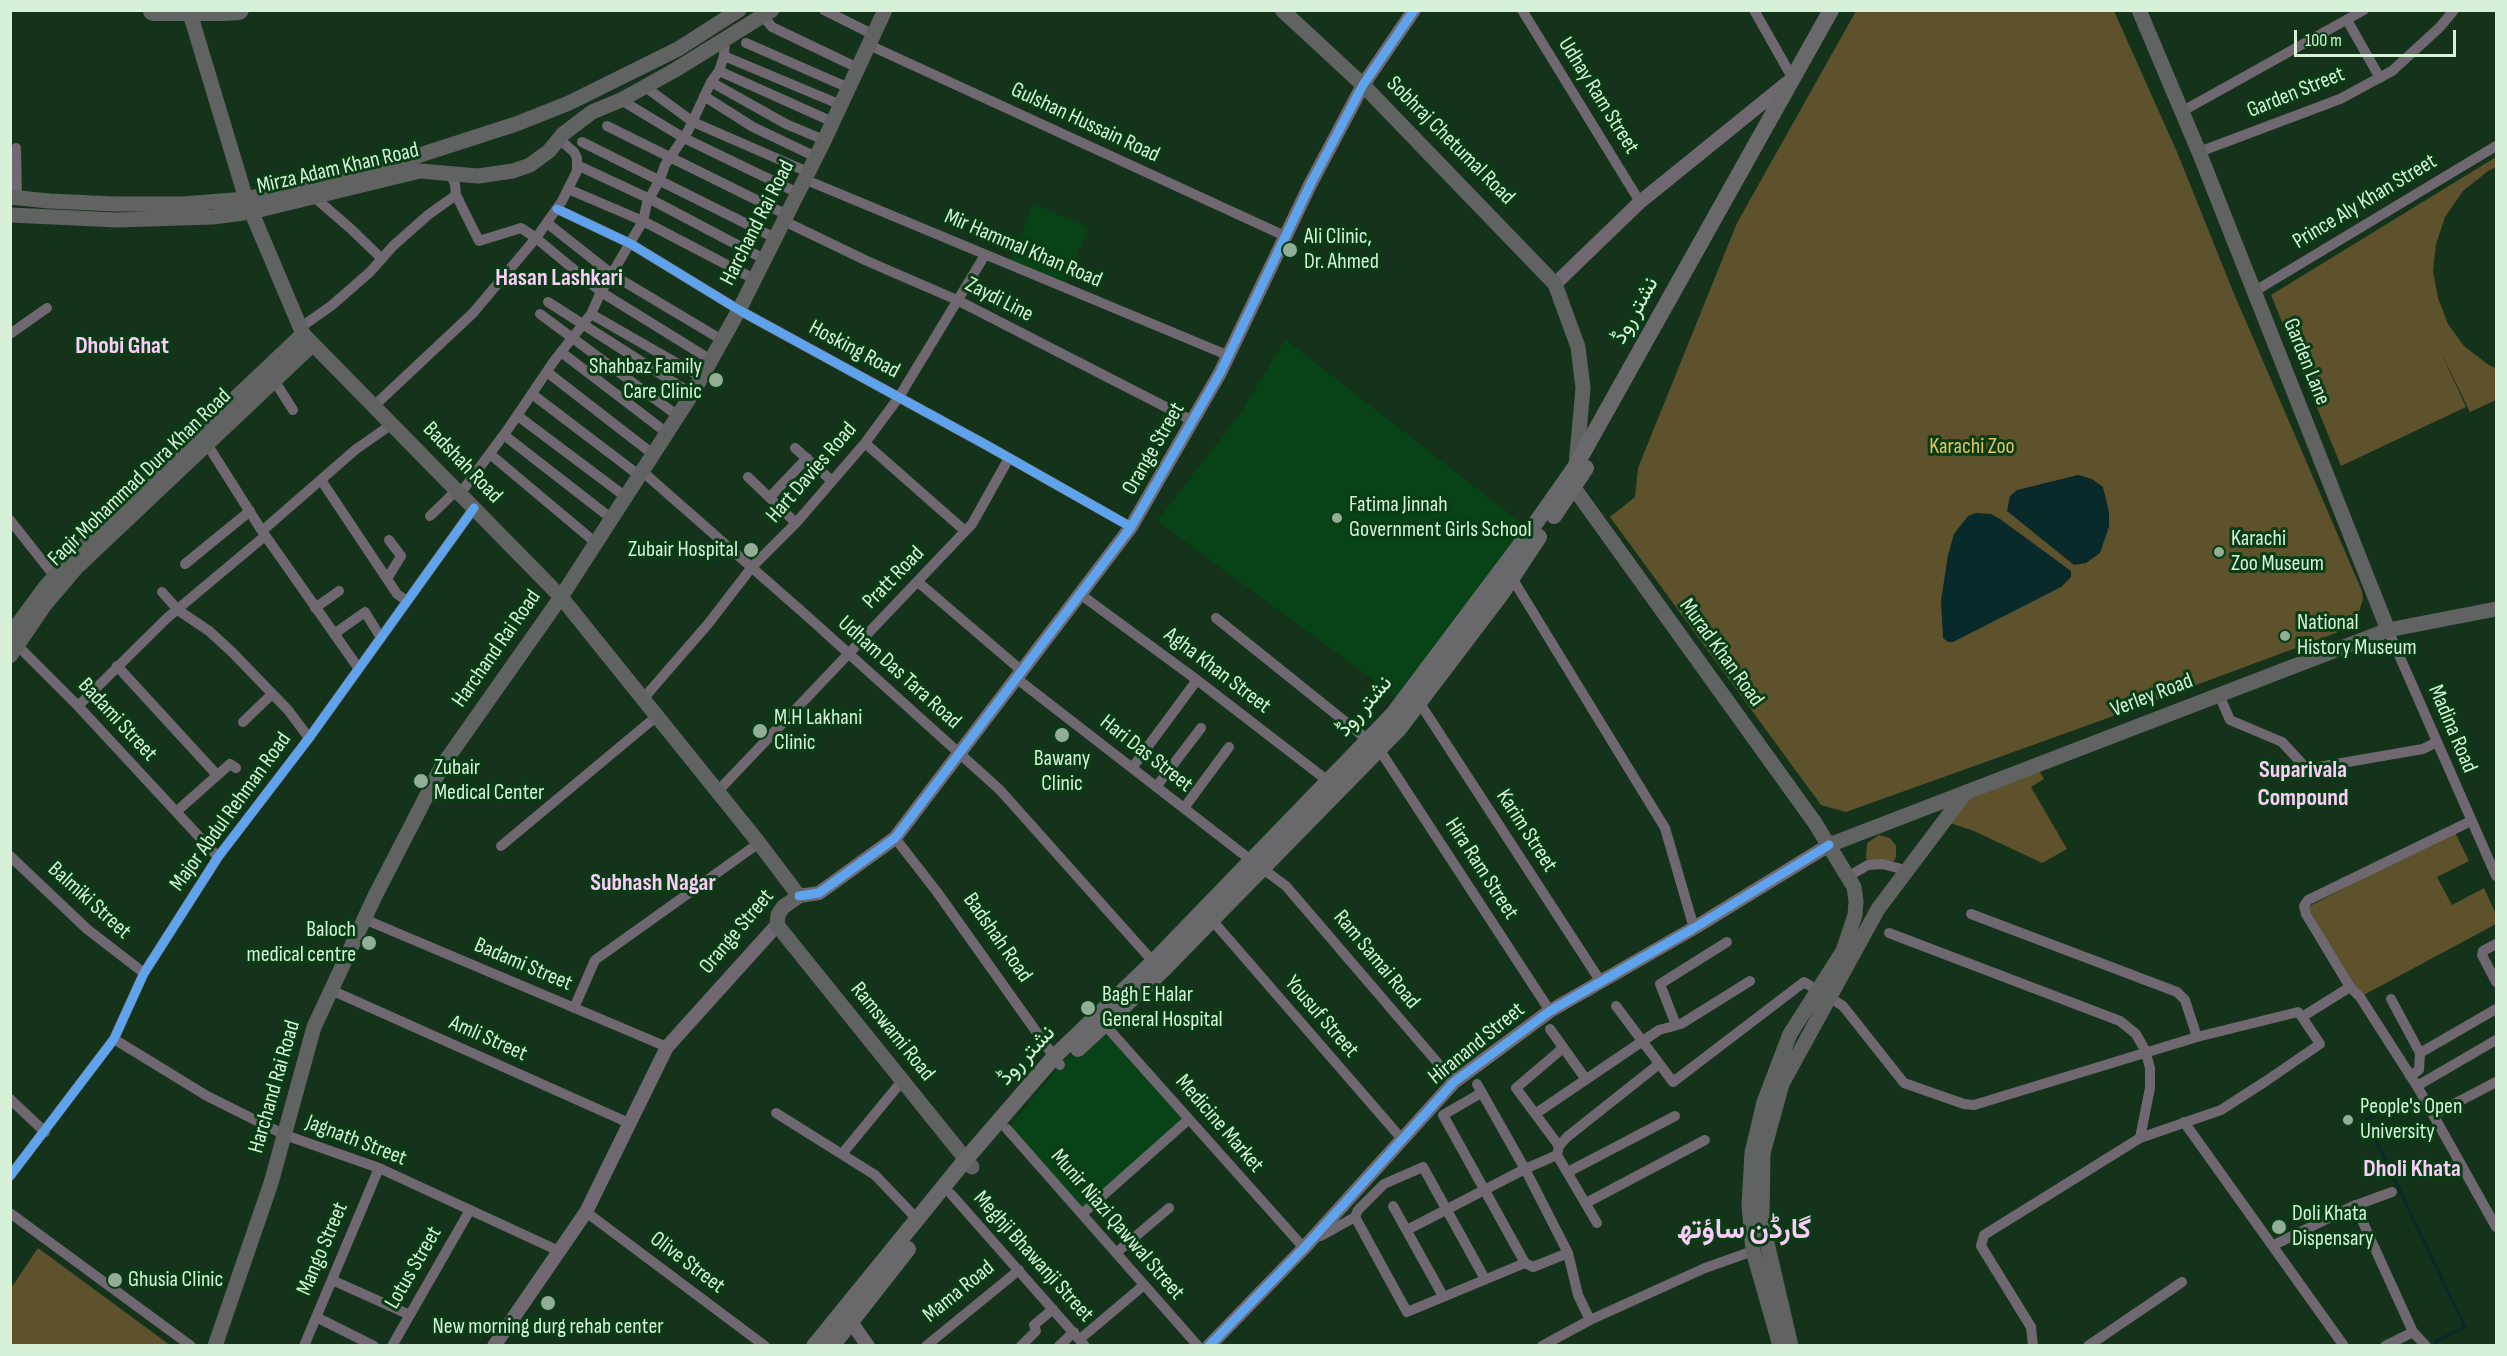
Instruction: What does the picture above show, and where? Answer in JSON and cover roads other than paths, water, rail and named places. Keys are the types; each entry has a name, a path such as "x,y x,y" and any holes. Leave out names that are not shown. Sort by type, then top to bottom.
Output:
{"highway":[{"path":"147,10 239,10"}],"main road":[{"name":"Badshah Road","path":"189,10 249,205 306,335 561,597 799,896"},
{"name":"Mirza Adam Khan Road","path":"10,215 40,218 144,220 213,217 392,164 516,124 622,78 678,49 739,10"},
{"name":"Sobhraj Chetumal Road","path":"1282,10 1363,85 1555,284"},
{"name":"نشتر روڈ","path":"814,1346 917,1220 1057,1061 1157,967 1373,745 1393,714 1523,541 1575,466 1831,10"},
{"name":"نشتر روڈ","path":"832,1346 951,1194 969,1163 1007,1129 1057,1061 1105,1025 1157,967 1212,920 1328,782 1373,745 1399,729 1512,578 1574,488 1602,441 1780,111 1840,10"},
{"name":"Garden Lane","path":"2139,10 2255,291 2388,630"},
{"name":"Harchand Rai Road","path":"215,1346 272,1184 314,1028 364,919 442,766 561,597 692,394 739,310 816,157 872,40 881,12"},
{"name":"Mirza Adam Khan Road","path":"14,197 115,204 249,205 313,196 420,171 478,176 513,171 530,165 549,151 576,123 592,112 621,100 767,13"},
{"path":"1555,284 1578,347 1583,388 1574,488"},
{"name":"Faqir Mohammad Dura Khan Road","path":"57,581 77,567 274,380 306,335"},
{"name":"Faqir Mohammad Dura Khan Road","path":"12,644 57,581 155,474 306,335"},
{"name":"Murad Khan Road","path":"1574,488 1849,876 1856,900 1856,915 1843,951 1823,994"},
{"name":"Verley Road","path":"1829,845 2388,630 2496,609"},
{"path":"1780,1346 1753,1251 1750,1228 1749,1181 1764,1102 1790,1035 1823,994 1906,870 1966,792"},
{"name":"Orange Street","path":"777,925 778,915 783,907 799,896"},
{"name":"Ramswami Road","path":"777,925 969,1163"},
{"path":"1791,1346 1762,1221 1763,1153 1782,1084 1823,994"}],"street":[{"name":"Gulshan Hussain Road","path":"824,10 872,40 1285,236"},
{"name":"Orange Street","path":"799,896 819,893 895,838 1131,527 1193,421 1363,85 1414,10"},
{"name":"Udhay Ram Street","path":"1522,10 1640,202"},
{"path":"1555,284 1640,202 1792,79 1754,10"},
{"path":"2181,112 2364,10"},
{"name":"Garden Street","path":"2199,152 2340,99 2380,78 2392,71 2440,27 2454,10"},
{"path":"767,13 771,27 858,68"},
{"path":"2347,20 2380,78"},
{"path":"430,516 458,492 490,454 561,352 591,314 601,292 643,220 647,203 670,156 684,138 711,82 719,71 724,56 725,40"},
{"path":"746,43 849,88"},
{"path":"724,56 841,105"},
{"path":"719,71 833,122"},
{"path":"711,82 786,124 824,140"},
{"path":"644,86 693,122 803,182"},
{"path":"704,96 753,127 816,157"},
{"path":"621,100 684,138 803,182"},
{"name":"Zaydi Line","path":"607,126 670,156 867,261 957,300 1193,421"},
{"path":"374,406 473,313 536,238 557,209 577,171 574,152 559,139"},
{"path":"582,142 775,238"},
{"name":"Prince Aly Khan Street","path":"2255,291 2496,146"},
{"path":"14,197 16,148"},
{"path":"577,165 650,199 764,259"},
{"path":"450,173 455,184 456,195 479,241 521,228 601,292 711,360"},
{"name":"Mir Hammal Khan Road","path":"803,182 1227,355"},
{"path":"568,189 643,220 754,279"},
{"path":"306,335 331,306 430,213 456,195"},
{"path":"313,196 381,259"},
{"name":"Hosking Road","path":"557,209 631,244 739,310 900,397 1131,527"},
{"path":"547,223 613,274 722,340"},
{"name":"Hart Davies Road","path":"643,699 708,624 752,567 796,523 832,482 900,397 985,255"},
{"path":"548,302 692,394"},
{"path":"10,334 46,308"},
{"path":"540,314 678,416"},
{"path":"591,314 701,377"},
{"path":"561,352 667,433"},
{"path":"547,372 654,455"},
{"path":"274,380 293,410"},
{"name":"Udham Das Tara Road","path":"532,394 642,474 752,567 1000,790 1157,967"},
{"path":"518,416 626,497"},
{"path":"78,706 178,609 321,480 355,450 392,424"},
{"path":"504,435 612,519"},
{"path":"865,442 965,531"},
{"path":"207,444 263,534 359,669"},
{"path":"795,448 832,482"},
{"path":"490,454 596,543"},
{"path":"770,497 807,458"},
{"name":"Pratt Road","path":"717,792 972,524 1009,458"},
{"path":"747,477 796,523"},
{"path":"321,480 397,594 407,601"},
{"name":"Major Abdul Rehman Road","path":"10,1176 114,1039 144,973 218,857 309,738 474,508"},
{"path":"185,564 250,511"},
{"path":"10,520 57,581"},
{"path":"387,579 401,556 389,540"},
{"path":"1512,578 1665,828 1694,928"},
{"name":"Hari Das Street","path":"918,582 1019,675 1132,768 1257,865"},
{"path":"315,608 339,591"},
{"path":"162,592 178,609 209,631 288,710 309,738"},
{"name":"Agha Khan Street","path":"1080,594 1197,680 1328,782"},
{"path":"334,634 365,612 381,639"},
{"name":"Hira Ram Street","path":"1216,618 1373,745 1550,1011"},
{"name":"Madina Road","path":"2388,630 2471,821 2493,858 2496,876"},
{"name":"Badami Street","path":"12,644 78,706 218,857"},
{"path":"117,666 217,775"},
{"path":"1132,768 1197,680"},
{"path":"243,722 272,694"},
{"path":"2220,695 2230,720 2282,742 2307,769 2422,748 2437,742"},
{"name":"Karim Street","path":"1419,702 1601,982"},
{"path":"501,846 657,716"},
{"path":"1156,787 1201,728"},
{"path":"1184,808 1228,747"},
{"path":"177,812 230,764 236,768"},
{"path":"2471,821 2308,900 2304,906 2306,914 2350,987 2360,997 2417,1086 2496,1227"},
{"name":"Badshah Road","path":"895,838 937,891 1057,1061"},
{"path":"574,1008 595,960 759,843"},
{"name":"Hiranand Street","path":"1209,1346 1304,1248 1454,1082 1550,1011 1694,928 1829,845"},
{"name":"Balmiki Street","path":"10,856 87,929 144,973"},
{"path":"1849,876 1868,865 1882,864 1906,870"},
{"name":"Ram Samai Road","path":"1257,865 1286,886 1454,1082"},
{"path":"1971,914 2177,992 2185,1000 2197,1037"},
{"name":"Badami Street","path":"364,919 667,1047"},
{"name":"Yousuf Street","path":"1212,920 1401,1138"},
{"name":"Orange Street","path":"494,1346 586,1212 667,1047 777,925"},
{"path":"1889,933 2120,1021 2136,1034 2146,1053 2150,1068 2150,1088 2140,1138"},
{"path":"1676,1025 1660,984 1727,942"},
{"path":"2496,944 2482,951 2482,956 2496,982"},
{"path":"1535,1114 1585,1078 1610,1065 1641,1041 1659,1030 1676,1025 1750,981"},
{"path":"1616,1006 1673,1082 1804,982 1843,1006 1904,1083 1964,1104 1974,1105 2197,1037 2298,1012 2320,1044 2221,1110 2140,1138 1984,1235 1981,1246 2031,1327 2033,1346"},
{"path":"2302,1017 2350,987"},
{"name":"Amli Street","path":"331,990 629,1123"},
{"path":"2391,999 2420,1053 2419,1070 2410,1076"},
{"path":"2420,1053 2496,1009"},
{"name":"Medicine Market","path":"1105,1025 1304,1248"},
{"path":"1550,1029 1585,1078"},
{"name":"Jagnath Street","path":"114,1039 207,1096 285,1135 379,1168 559,1251"},
{"path":"2417,1086 2496,1040"},
{"path":"1563,1048 1516,1088 1558,1151 1597,1222"},
{"path":"1407,1230 1558,1151 1567,1137 1659,1064"},
{"path":"842,1154 902,1081"},
{"path":"2433,1115 2496,1082"},
{"path":"1568,1253 1533,1267 1525,1263 1443,1115 1479,1088 1525,1169 1568,1253 1578,1295 1590,1320"},
{"path":"10,1100 45,1132"},
{"path":"776,1113 875,1175 917,1220"},
{"path":"1568,1172 1675,1116"},
{"path":"1082,1214 1189,1119"},
{"path":"2184,1122 2344,1346"},
{"name":"Munir Niazi Qawwal Street","path":"1007,1129 1198,1346"},
{"path":"1586,1203 1706,1140"},
{"path":"1321,1236 1355,1217 1358,1210 1384,1184 1423,1167 1485,1279"},
{"name":"Mango Street","path":"304,1346 379,1168"},
{"path":"2274,1245 2355,1205 2392,1192"},
{"name":"Meghji Bhawanji Street","path":"951,1194 1080,1339"},
{"path":"2355,1205 2413,1332 2426,1346"},
{"path":"1393,1206 1443,1296"},
{"path":"1116,1253 1169,1208"},
{"name":"Lotus Street","path":"392,1346 470,1210"},
{"name":"Olive Street","path":"586,1212 765,1346"},
{"path":"10,1213 191,1346"},
{"path":"1355,1217 1407,1312 1525,1263"},
{"path":"1542,1346 1590,1320 1705,1268 1753,1251"},
{"name":"Mama Road","path":"926,1346 1019,1270"},
{"path":"332,1280 410,1315"},
{"path":"2088,1346 2182,1282"},
{"path":"1059,1346 1080,1339 1144,1285"},
{"path":"1021,1346 1036,1331 1034,1325 1053,1309"},
{"path":"316,1317 375,1346"},
{"path":"851,1322 868,1346"},
{"path":"2385,1346 2413,1332"}],"water":[{"path":"2078,475 2092,479 2103,487 2109,512 2109,527 2100,553 2086,563 2074,565 2007,511 2010,496 2017,490"},
{"path":"1976,513 1991,514 2000,519 2071,571 2071,577 2061,587 1953,642 1948,642 1943,638 1941,601 1948,555 1954,534 1968,516"}],"waterway":[{"path":"2409,1097 2366,1120 2465,1327 2435,1342"}],"place":[{"name":"Ali Clinic, Dr. Ahmed","path":"1290,250"},
{"name":"Shahbaz Family Care Clinic","path":"716,380"},
{"name":"Fatima Jinnah Government Girls School","path":"1337,518"},
{"name":"Zubair Hospital","path":"751,550"},
{"name":"Karachi Zoo Museum","path":"2219,552"},
{"name":"National History Museum","path":"2285,636"},
{"name":"M.H Lakhani Clinic","path":"760,731"},
{"name":"Bawany Clinic","path":"1062,735"},
{"name":"Zubair Medical Center","path":"421,781"},
{"name":"Baloch medical centre","path":"369,943"},
{"name":"Bagh E Halar General Hospital","path":"1088,1008"},
{"name":"People's Open University","path":"2348,1120"},
{"name":"Doli Khata Dispensary","path":"2279,1227"},
{"name":"Ghusia Clinic","path":"115,1280"},
{"name":"New morning durg rehab center","path":"548,1303"}],"district":[{"name":"Hasan Lashkari","path":"559,279"},
{"name":"Dhobi Ghat","path":"122,347"},
{"name":"Suparivala Compound","path":"2303,785"},
{"name":"Subhash Nagar","path":"653,884"},
{"name":"Dholi Khata","path":"2412,1170"},
{"name":"گارڈن ساؤتھ","path":"1744,1231"}],"park label":[{"name":"Karachi Zoo","path":"1972,447"}]}
